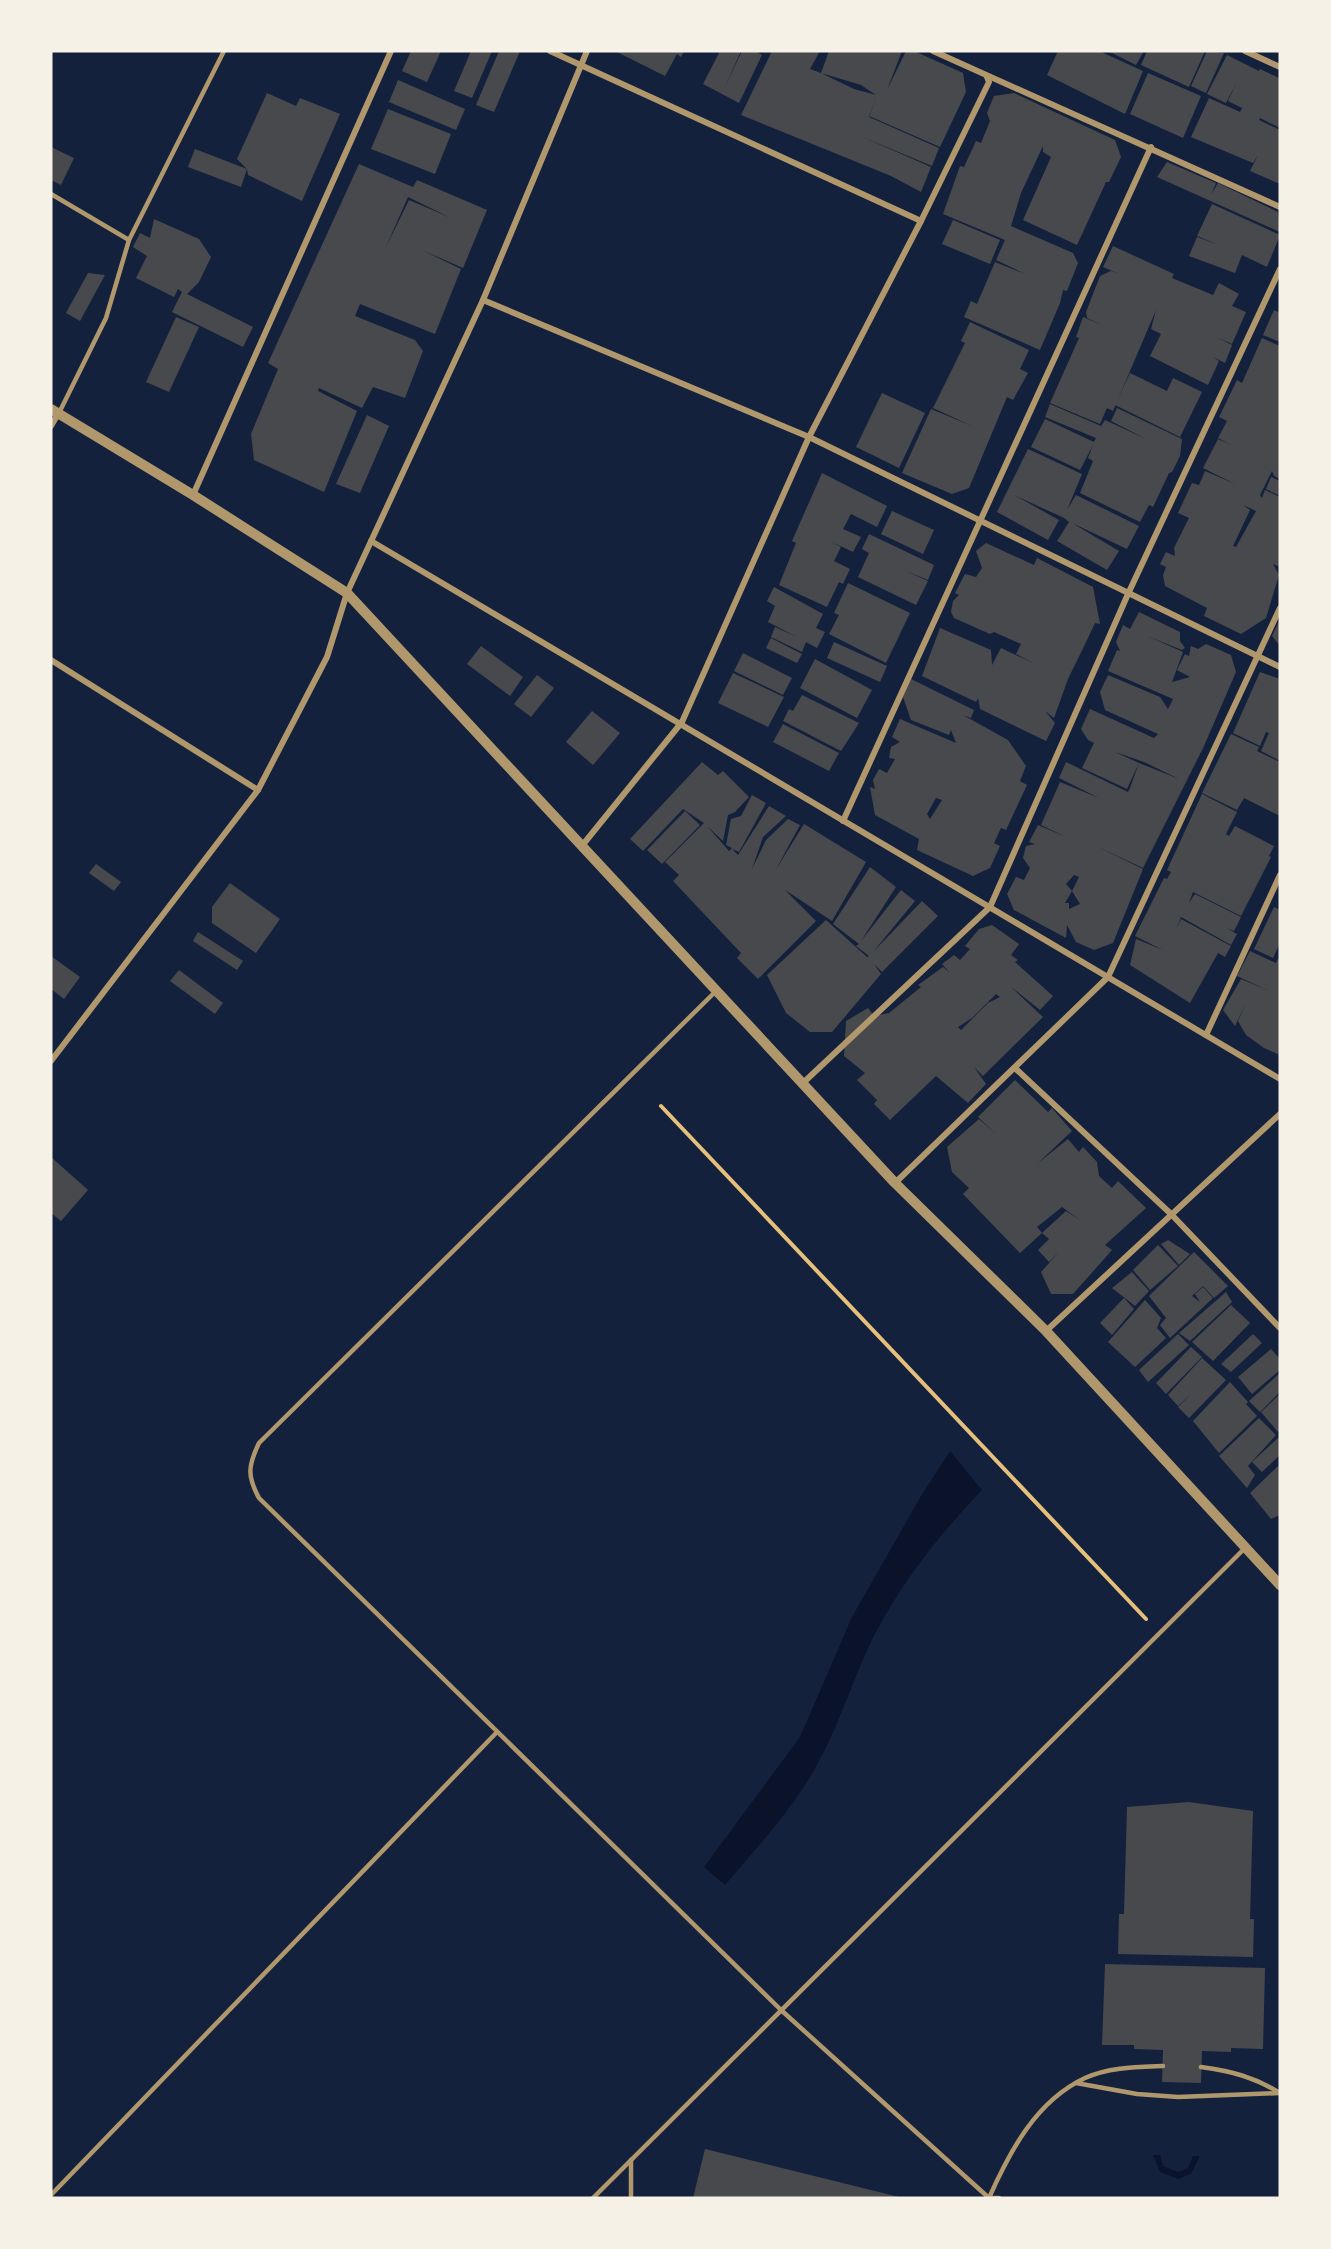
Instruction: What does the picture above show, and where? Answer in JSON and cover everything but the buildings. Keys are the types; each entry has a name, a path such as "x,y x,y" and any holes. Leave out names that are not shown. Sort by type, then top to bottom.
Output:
{"street":[{"path":"193,495 392,51"},
{"path":"550,51 921,221"},
{"path":"51,1061 258,790 327,657 347,593 483,300 587,51"},
{"path":"933,51 1151,147 1280,207"},
{"path":"1245,51 1280,67"},
{"path":"581,848 682,722 808,437 921,221 989,82 987,76"},
{"path":"843,821 979,519 1151,147"},
{"path":"803,1083 990,906 1128,594 1280,269"},
{"path":"483,300 808,437 1280,667"},
{"path":"51,426 55,412 193,495 347,593 581,848 895,1183 1046,1331 1280,1585"},
{"path":"370,542 682,722 843,821 1280,1079"},
{"path":"895,1183 1016,1069 1108,977 1280,608"},
{"path":"51,660 258,790"},
{"path":"1206,1035 1280,875"},
{"path":"1016,1069 1171,1214 1280,1328"},
{"path":"1046,1331 1280,1114"}],"lane":[{"path":"55,412 106,318 129,240 224,51"},
{"path":"51,194 129,240"},
{"path":"716,991 259,1443 251,1459 249,1480 259,1498 781,2010 989,2198 999,2198"},
{"path":"593,2198 1245,1548"},
{"path":"51,2195 497,1732"},
{"path":"989,2198 1028,2127 1044,2107 1063,2091 1076,2083 1111,2071 1163,2066"},
{"path":"1201,2067 1232,2071 1257,2079 1280,2093"},
{"path":"1076,2083 1137,2094 1178,2097 1280,2093"},
{"path":"631,2160 631,2198"}],"path":[{"path":"661,1106 1146,1619"}],"water":[{"path":"950,1451 982,1490 952,1523 911,1575 876,1632 822,1757 803,1789 725,1885 704,1867 800,1737 852,1617 921,1496"},
{"path":"1153,2155 1160,2155 1163,2166 1178,2172 1188,2168 1193,2156 1200,2156 1191,2174 1178,2179 1160,2172"}]}
